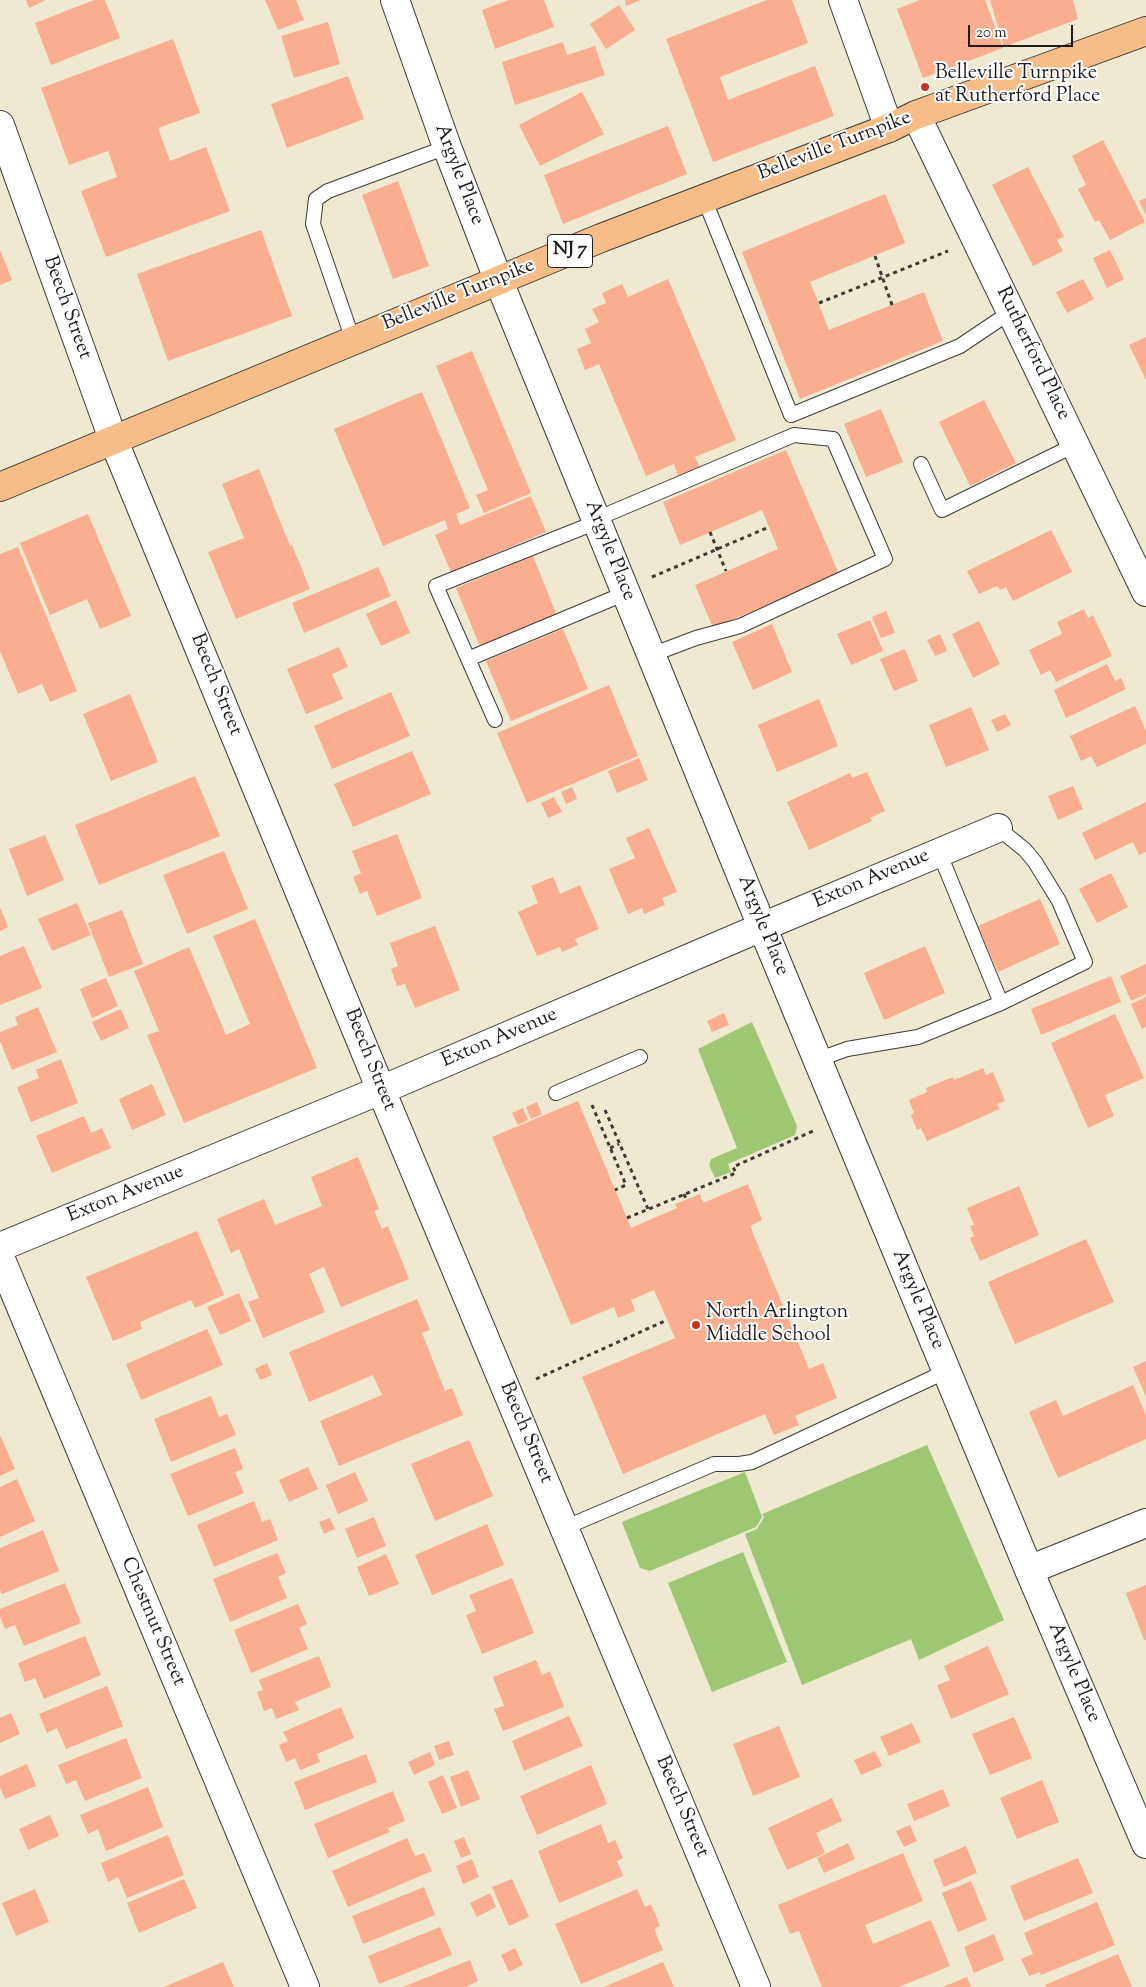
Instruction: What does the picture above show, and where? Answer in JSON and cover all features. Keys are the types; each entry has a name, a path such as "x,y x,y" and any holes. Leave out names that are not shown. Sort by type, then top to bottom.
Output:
{"main road":[{"name":"Belleville Turnpike","path":"0,487 498,280 704,198 916,116 1146,31"}],"street":[{"name":"Argyle Place","path":"395,0 447,147 498,280 841,1118 1146,1844"},
{"path":"843,0 889,128"},
{"name":"Rutherford Place","path":"916,116 1012,311 1146,592"},
{"name":"Beech Street","path":"0,125 113,439 381,1090 756,1987"},
{"name":"Exton Avenue","path":"0,1247 381,1090 998,828"},
{"name":"Chestnut Street","path":"0,1257 305,1987"},
{"path":"1030,1570 1146,1523"}],"lane":[{"path":"353,340 313,224 316,199 328,191 447,147"},
{"path":"704,198 791,415 960,346 1012,311"},
{"path":"495,720 436,586 597,520 794,435 832,439 885,559 740,626 696,638 651,655"},
{"path":"920,464 942,510 1075,445"},
{"path":"468,659 625,590"},
{"path":"817,1060 847,1049 918,1037 1001,1003 1085,962 1059,901 1035,862 1025,850 998,828"},
{"path":"939,852 1001,1003"},
{"path":"556,1093 640,1057"},
{"path":"564,1528 714,1464 752,1462 947,1370"}],"path":[{"path":"818,303 976,239"},
{"path":"874,256 892,305"},
{"path":"625,590 769,527"},
{"path":"710,532 726,571"},
{"path":"586,1105 591,1103 626,1186 615,1190"},
{"path":"604,1110 648,1209"},
{"path":"627,1218 736,1173 733,1167 841,1118"},
{"path":"610,1148 619,1144"},
{"path":"684,1194 686,1199"},
{"path":"508,1392 668,1320"}],"green space":[{"path":"752,1022 797,1126 795,1135 728,1164 731,1172 715,1178 709,1165 711,1159 737,1148 698,1049"},
{"path":"927,1445 1004,1620 919,1660 911,1639 802,1685 745,1534 757,1529 764,1517 762,1514"},
{"path":"745,1472 762,1517 756,1527 650,1571 640,1568 622,1522"},
{"path":"743,1552 787,1662 712,1692 668,1583"}],"building":[{"path":"26,0 46,0 29,8"},
{"path":"94,0 105,0 120,38 51,65 35,23"},
{"path":"265,0 296,0 304,20 278,30"},
{"path":"509,0 544,0 554,27 495,49 482,10"},
{"path":"625,0 641,0 626,6"},
{"path":"767,0 792,0 808,43 720,77 728,100 815,66 834,116 713,162 666,39"},
{"path":"920,0 985,0 1003,48 923,78 897,9"},
{"path":"990,0 1073,0 1078,19 1004,47"},
{"path":"619,5 635,30 606,49 590,24"},
{"path":"328,22 340,64 294,78 281,36"},
{"path":"173,39 200,113 158,128 170,161 206,147 230,211 106,257 81,191 117,177 108,151 69,165 41,88"},
{"path":"563,42 567,55 595,46 605,75 515,105 502,62"},
{"path":"348,76 364,119 287,148 271,104"},
{"path":"582,92 604,134 540,166 519,125"},
{"path":"668,126 687,174 563,224 544,175"},
{"path":"1103,140 1145,222 1110,240 1099,220 1095,222 1078,189 1086,185 1072,156"},
{"path":"1028,167 1064,237 1057,240 1063,251 1033,266 992,185"},
{"path":"398,181 429,266 393,279 362,195"},
{"path":"885,194 905,243 810,282 829,330 924,292 943,341 800,399 742,252"},
{"path":"1146,198 1146,215 1139,201"},
{"path":"261,230 292,316 168,361 137,274"},
{"path":"0,250 12,280 0,285"},
{"path":"1110,250 1124,279 1107,288 1093,258"},
{"path":"668,279 736,440 695,457 700,467 678,476 674,464 646,476 599,364 585,370 577,349 591,343 585,329 599,322 592,309 606,303 602,293 622,284 628,297"},
{"path":"1083,279 1094,299 1067,313 1056,292"},
{"path":"1146,337 1146,380 1129,345"},
{"path":"472,351 531,493 484,513 476,495 488,490 436,366"},
{"path":"422,392 470,508 456,514 460,525 531,496 546,532 451,572 435,535 448,529 445,520 383,546 334,429"},
{"path":"984,400 1016,463 970,486 939,422"},
{"path":"881,409 903,462 866,477 844,424"},
{"path":"786,450 839,574 713,628 695,585 778,549 762,510 680,545 663,502"},
{"path":"259,469 290,546 292,545 310,589 236,619 208,552 244,538 222,484"},
{"path":"88,514 131,616 100,629 87,599 50,615 20,543"},
{"path":"1051,530 1072,572 1013,601 1006,587 1000,590 997,586 979,594 967,571"},
{"path":"18,547 77,691 50,702 42,684 18,694 0,651 0,554"},
{"path":"533,556 557,616 480,647 456,588"},
{"path":"378,567 391,596 304,633 292,603"},
{"path":"396,600 410,633 381,646 366,614"},
{"path":"1084,609 1088,618 1093,615 1112,656 1056,682 1050,670 1041,675 1029,650 1062,634 1057,622"},
{"path":"886,611 895,633 881,638 872,617"},
{"path":"870,620 883,651 851,665 837,634"},
{"path":"979,621 1000,664 973,678 952,634"},
{"path":"772,624 792,672 753,690 732,642"},
{"path":"563,629 588,689 511,721 486,661"},
{"path":"940,634 947,651 935,656 927,640"},
{"path":"339,647 348,667 332,674 343,699 306,714 287,669"},
{"path":"905,649 918,681 894,691 880,659"},
{"path":"1107,664 1115,681 1121,678 1126,689 1066,718 1054,690"},
{"path":"609,685 638,756 527,803 497,733"},
{"path":"391,692 410,736 332,769 314,726"},
{"path":"130,694 158,762 111,781 83,714"},
{"path":"819,699 838,746 777,772 758,725"},
{"path":"1135,706 1146,731 1146,744 1097,767 1091,756 1081,761 1070,736"},
{"path":"971,707 989,750 946,767 929,725"},
{"path":"1005,714 1011,725 997,732 991,720"},
{"path":"412,751 431,794 353,827 334,784"},
{"path":"639,758 648,780 617,793 608,771"},
{"path":"867,772 885,811 870,818 872,821 809,850 787,802 850,773 852,778"},
{"path":"195,776 220,836 99,885 75,825"},
{"path":"1073,786 1083,809 1058,820 1048,796"},
{"path":"572,787 577,799 566,804 561,792"},
{"path":"554,797 562,812 548,818 541,803"},
{"path":"1146,802 1146,852 1139,855 1133,842 1095,860 1082,833"},
{"path":"649,828 677,892 662,898 665,905 644,914 642,908 628,914 609,869 635,858 626,838"},
{"path":"397,834 422,898 377,916 367,891 360,894 353,877 361,873 352,851"},
{"path":"45,835 64,880 27,896 9,849"},
{"path":"224,851 248,909 187,934 163,875"},
{"path":"1111,873 1128,907 1097,923 1079,889"},
{"path":"553,877 560,894 580,885 599,929 575,939 578,945 562,952 560,947 537,956 518,912 538,903 531,886"},
{"path":"1040,899 1060,944 998,972 978,926"},
{"path":"77,903 91,935 52,951 38,919"},
{"path":"0,907 8,927 0,931"},
{"path":"122,910 143,964 109,977 88,923"},
{"path":"255,919 317,1068 184,1123 147,1035 159,1031 134,971 189,947 226,1035 250,1024 213,936"},
{"path":"435,926 460,990 415,1008 405,984 397,986 391,969 398,966 390,943"},
{"path":"24,946 42,988 0,1005 0,956"},
{"path":"925,946 945,993 884,1020 864,973"},
{"path":"1146,964 1146,994 1131,1001 1120,976"},
{"path":"1111,976 1121,1002 1041,1035 1031,1009"},
{"path":"106,978 118,1006 92,1018 80,989"},
{"path":"1146,997 1146,1027 1142,1029 1131,1004"},
{"path":"38,1007 57,1052 12,1070 0,1041 0,1032 18,1025 15,1017"},
{"path":"121,1009 129,1028 101,1041 92,1022"},
{"path":"724,1013 729,1025 712,1032 707,1021"},
{"path":"1115,1014 1144,1078 1105,1095 1114,1116 1088,1128 1051,1043"},
{"path":"61,1059 78,1103 31,1122 17,1087 39,1078 36,1070"},
{"path":"983,1068 986,1075 993,1072 1005,1101 997,1104 1000,1109 927,1141 921,1128 917,1130 911,1115 914,1113 909,1100 927,1092 926,1088 953,1077 954,1080"},
{"path":"152,1084 166,1115 132,1130 119,1099"},
{"path":"578,1101 631,1228 677,1208 675,1204 700,1194 703,1203 748,1184 762,1220 750,1226 809,1369 823,1363 837,1398 795,1416 799,1425 774,1435 765,1414 623,1474 582,1377 675,1338 654,1290 631,1300 635,1311 618,1318 614,1307 571,1325 492,1137"},
{"path":"537,1102 542,1114 531,1119 526,1107"},
{"path":"523,1108 528,1120 518,1125 512,1113"},
{"path":"84,1116 91,1133 102,1128 111,1148 52,1173 36,1136"},
{"path":"358,1157 379,1209 374,1211 382,1229 388,1226 409,1279 341,1307 324,1267 309,1274 325,1312 263,1338 248,1302 259,1298 239,1249 231,1253 217,1219 264,1199 275,1225 322,1206 311,1177"},
{"path":"1019,1186 1039,1235 980,1261 970,1238 974,1236 970,1226 974,1225 967,1208"},
{"path":"197,1231 224,1295 195,1308 191,1300 140,1322 142,1329 113,1341 86,1277"},
{"path":"1086,1239 1114,1302 1015,1344 988,1282"},
{"path":"239,1293 251,1321 220,1335 207,1307"},
{"path":"417,1299 430,1330 422,1333 445,1391 452,1388 463,1415 339,1466 320,1421 382,1395 373,1375 309,1402 289,1352"},
{"path":"207,1329 223,1365 141,1400 126,1364"},
{"path":"1146,1361 1146,1397 1133,1367"},
{"path":"267,1363 272,1375 260,1380 255,1369"},
{"path":"1133,1385 1146,1415 1146,1439 1058,1478 1029,1412 1056,1400 1063,1416"},
{"path":"211,1396 219,1417 227,1414 236,1435 171,1462 154,1419"},
{"path":"0,1435 15,1469 0,1476"},
{"path":"469,1440 493,1496 435,1521 411,1464"},
{"path":"235,1448 243,1469 235,1472 244,1493 188,1516 170,1474"},
{"path":"308,1467 318,1489 289,1502 279,1480"},
{"path":"355,1472 368,1501 338,1514 326,1485"},
{"path":"17,1479 35,1521 0,1537 0,1487"},
{"path":"254,1501 262,1522 270,1519 278,1540 214,1567 197,1525"},
{"path":"374,1517 386,1546 357,1558 345,1529"},
{"path":"330,1518 335,1529 324,1534 319,1522"},
{"path":"487,1524 504,1565 432,1595 415,1555"},
{"path":"43,1530 59,1571 2,1594 0,1590 0,1548"},
{"path":"277,1553 286,1573 278,1577 287,1598 230,1622 213,1579"},
{"path":"386,1554 399,1584 369,1596 357,1567"},
{"path":"512,1578 534,1633 482,1654 466,1615 476,1611 469,1595"},
{"path":"65,1583 81,1623 24,1646 15,1625 5,1629 0,1617 0,1609"},
{"path":"1146,1585 1146,1640 1144,1640 1126,1593"},
{"path":"298,1604 307,1624 299,1628 308,1649 251,1673 234,1630"},
{"path":"85,1636 101,1675 44,1699 35,1678 25,1682 18,1663"},
{"path":"988,1646 1009,1694 951,1719 937,1685 950,1680 944,1666"},
{"path":"319,1656 331,1687 295,1702 299,1710 276,1719 272,1708 264,1711 257,1692 263,1690 259,1680"},
{"path":"536,1660 542,1675 550,1671 564,1707 503,1731 494,1709 504,1706 493,1677"},
{"path":"107,1686 123,1726 66,1749 57,1728 47,1733 39,1714"},
{"path":"341,1707 354,1738 317,1754 320,1762 300,1770 295,1758 286,1762 279,1745 288,1741 283,1732"},
{"path":"11,1713 20,1734 0,1743 0,1718"},
{"path":"569,1716 583,1746 524,1771 512,1741"},
{"path":"1014,1717 1032,1758 990,1775 972,1734"},
{"path":"912,1723 921,1742 889,1756 880,1737"},
{"path":"779,1726 800,1777 753,1796 733,1744"},
{"path":"126,1738 142,1778 85,1801 76,1780 66,1784 58,1765"},
{"path":"449,1741 454,1755 439,1760 434,1746"},
{"path":"875,1751 882,1766 861,1775 854,1760"},
{"path":"430,1752 435,1765 414,1775 408,1762"},
{"path":"366,1754 377,1782 305,1810 294,1782"},
{"path":"27,1764 36,1786 5,1799 0,1787 0,1776"},
{"path":"591,1765 607,1804 537,1835 520,1796"},
{"path":"468,1770 480,1799 461,1807 450,1777"},
{"path":"443,1775 457,1808 442,1814 428,1782"},
{"path":"1042,1780 1059,1822 1017,1839 1000,1798"},
{"path":"148,1787 163,1827 106,1851 98,1829 88,1834 80,1815"},
{"path":"943,1789 950,1806 914,1821 907,1804"},
{"path":"393,1791 405,1821 388,1828 390,1832 328,1858 314,1824"},
{"path":"832,1798 842,1821 816,1833 825,1853 787,1870 768,1828"},
{"path":"50,1815 59,1836 28,1850 19,1829"},
{"path":"601,1824 608,1843 615,1840 623,1858 617,1861 623,1876 559,1903 538,1851"},
{"path":"910,1825 917,1841 904,1847 896,1831"},
{"path":"168,1835 184,1875 127,1898 118,1877 108,1882 101,1863"},
{"path":"464,1837 471,1854 461,1858 454,1841"},
{"path":"407,1838 415,1856 424,1853 432,1871 348,1907 332,1871"},
{"path":"848,1843 855,1859 824,1873 817,1858"},
{"path":"966,1846 977,1873 944,1887 933,1860"},
{"path":"903,1853 923,1901 865,1925 873,1944 931,1920 950,1966 899,1987 822,1987 799,1931 790,1934 778,1905"},
{"path":"1078,1858 1093,1893 1024,1921 1010,1886"},
{"path":"472,1859 479,1877 463,1884 456,1866"},
{"path":"184,1879 197,1908 139,1933 127,1903"},
{"path":"512,1879 529,1917 509,1926 492,1887"},
{"path":"971,1881 987,1920 958,1932 942,1893"},
{"path":"424,1887 435,1915 363,1944 352,1916"},
{"path":"35,1889 49,1922 16,1936 2,1903"},
{"path":"637,1889 645,1907 651,1904 660,1926 654,1929 663,1950 581,1984 555,1924"},
{"path":"490,1893 496,1907 477,1917 470,1903"},
{"path":"1097,1902 1115,1945 1041,1975 1040,1972 1029,1976 1021,1959 1033,1954 1024,1933"},
{"path":"440,1927 452,1955 379,1984 368,1956"},
{"path":"994,1934 1004,1960 974,1973 964,1947"},
{"path":"515,1948 523,1965 509,1972 501,1955"},
{"path":"1118,1954 1132,1987 1046,1987 1045,1985"},
{"path":"470,1960 478,1981 466,1987 403,1987"},
{"path":"223,1962 234,1987 164,1987"},
{"path":"663,1962 674,1987 604,1987"},
{"path":"967,1977 971,1987 943,1987"}],"place":[{"name":"Belleville Turnpike at Rutherford Place","path":"925,87"},
{"name":"North Arlington Middle School","path":"696,1325"}]}
